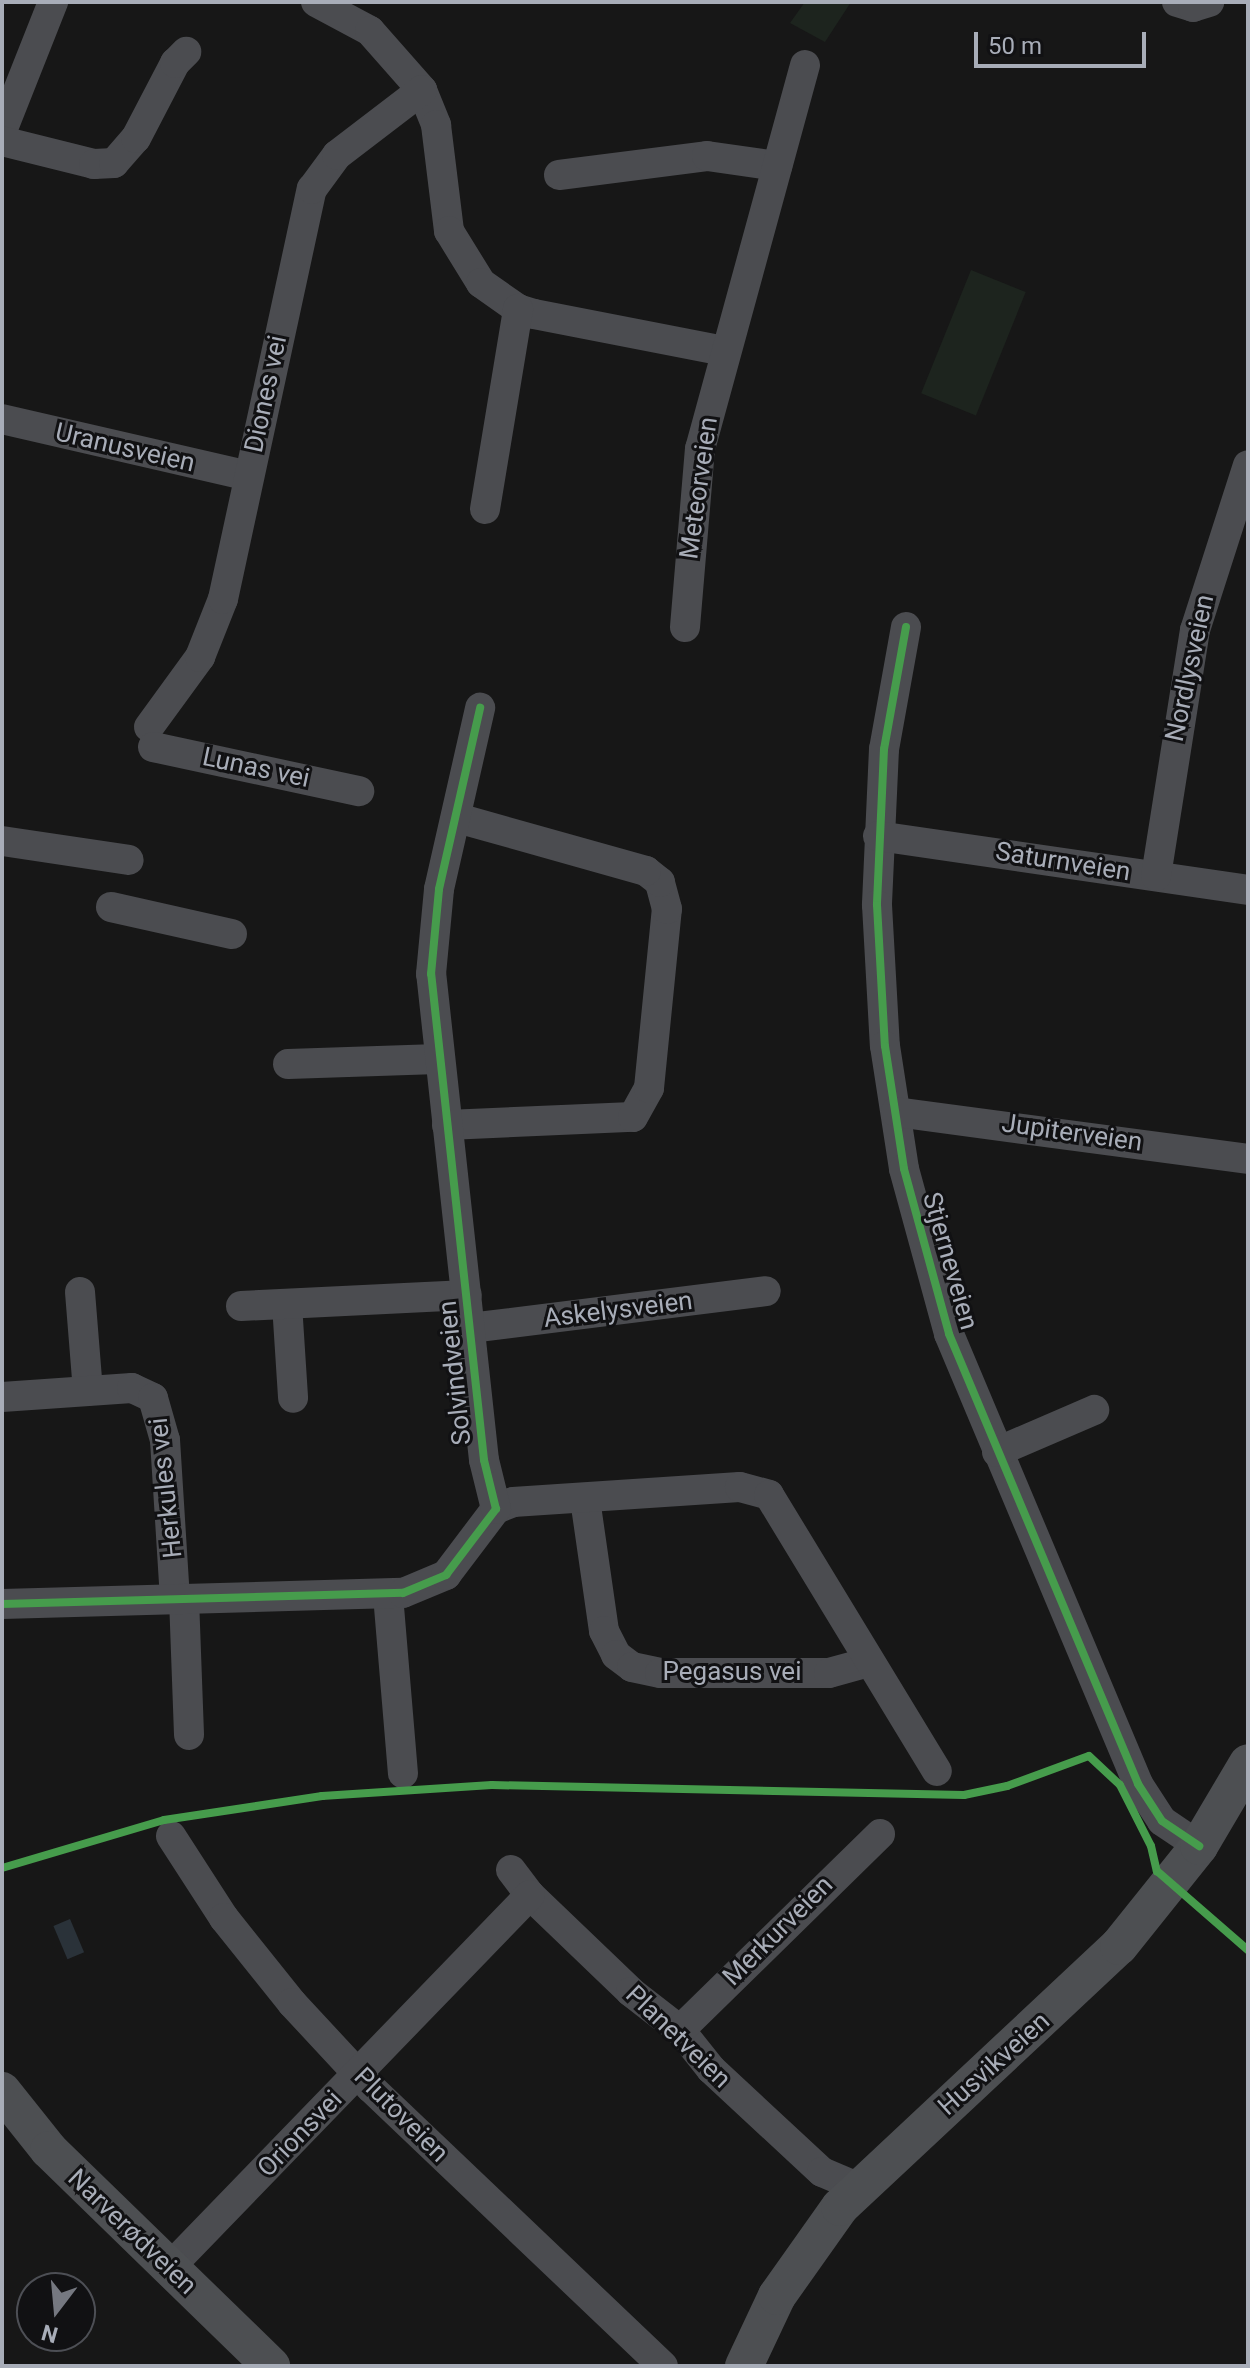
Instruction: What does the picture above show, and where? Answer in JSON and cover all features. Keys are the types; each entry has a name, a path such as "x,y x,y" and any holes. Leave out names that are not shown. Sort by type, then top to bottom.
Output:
{"main road":[{"name":"Husvikveien","path":"744,2366 784,2285 858,2187 1119,1946 1199,1846 1248,1763"},
{"name":"Narverødveien","path":"2,2091 49,2150 271,2366"}],"street":[{"path":"2,131 53,2"},
{"path":"316,2 370,31 422,90 436,125 446,214 456,247 481,283 518,309 725,351"},
{"path":"1177,2 1193,7 1209,2"},
{"path":"2,141 94,164 114,163 136,138 175,63 186,52"},
{"name":"Meteorveien","path":"685,627 693,491 725,351 805,65"},
{"name":"Diones vei","path":"151,737 207,644 223,599 312,189 337,155 422,90"},
{"path":"559,175 707,156 777,166"},
{"path":"485,509 518,309"},
{"name":"Uranusveien","path":"2,419 249,476"},
{"name":"Nordlysveien","path":"1156,876 1195,630 1248,465"},
{"name":"Stjerneveien","path":"906,627 884,749 878,836 878,963 904,1169 945,1321 997,1452 1138,1784 1162,1821 1199,1846"},
{"name":"Solvindveien","path":"480,708 432,935 438,1059 484,1460 496,1509"},
{"name":"Lunas vei","path":"151,737 359,791"},
{"path":"447,1125 633,1117 649,1088 667,909 660,882 646,871 457,818"},
{"name":"Saturnveien","path":"878,836 1248,890"},
{"path":"2,841 129,860"},
{"path":"111,907 232,934"},
{"path":"288,1064 438,1059"},
{"name":"Jupiterveien","path":"896,1112 1248,1159"},
{"name":"Askelysveien","path":"470,1328 766,1291"},
{"path":"80,1292 88,1391"},
{"path":"241,1306 467,1295"},
{"path":"287,1304 293,1398"},
{"name":"Herkules vei","path":"2,1397 139,1389 159,1408 180,1598"},
{"path":"997,1452 1094,1410"},
{"path":"2,1604 388,1595 421,1588 446,1575 496,1509 513,1502 740,1487 769,1495 937,1771"},
{"name":"Pegasus vei","path":"585,1499 604,1631 616,1655 632,1667 660,1673 829,1673 869,1662"},
{"path":"388,1595 403,1773"},
{"path":"180,1598 189,1735"},
{"name":"Merkurveien","path":"680,2030 880,1834"},
{"name":"Plutoveien","path":"171,1836 254,1959 358,2073 663,2366"},
{"name":"Planetveien","path":"511,1870 530,1895 631,1992 680,2030 711,2069 822,2172 858,2187"},
{"name":"Orionsvei","path":"169,2268 530,1895"}],"shaded area":[{"path":"805,2 851,2 825,42 790,23"},
{"path":"971,270 1026,292 976,415 921,393"},
{"path":"70,1919 84,1952 67,1959 53,1926"}],"cycle path":[{"path":"906,627 884,749 877,905 885,1046 904,1169 949,1334 1138,1784 1162,1821 1199,1846"},
{"path":"2,1604 403,1593 446,1575 496,1509 484,1460 431,974 439,889 480,708"},
{"path":"2,1868 164,1820 322,1796 492,1785 964,1795 1007,1786 1089,1756 1120,1785 1151,1846 1157,1871 1248,1950"}]}
